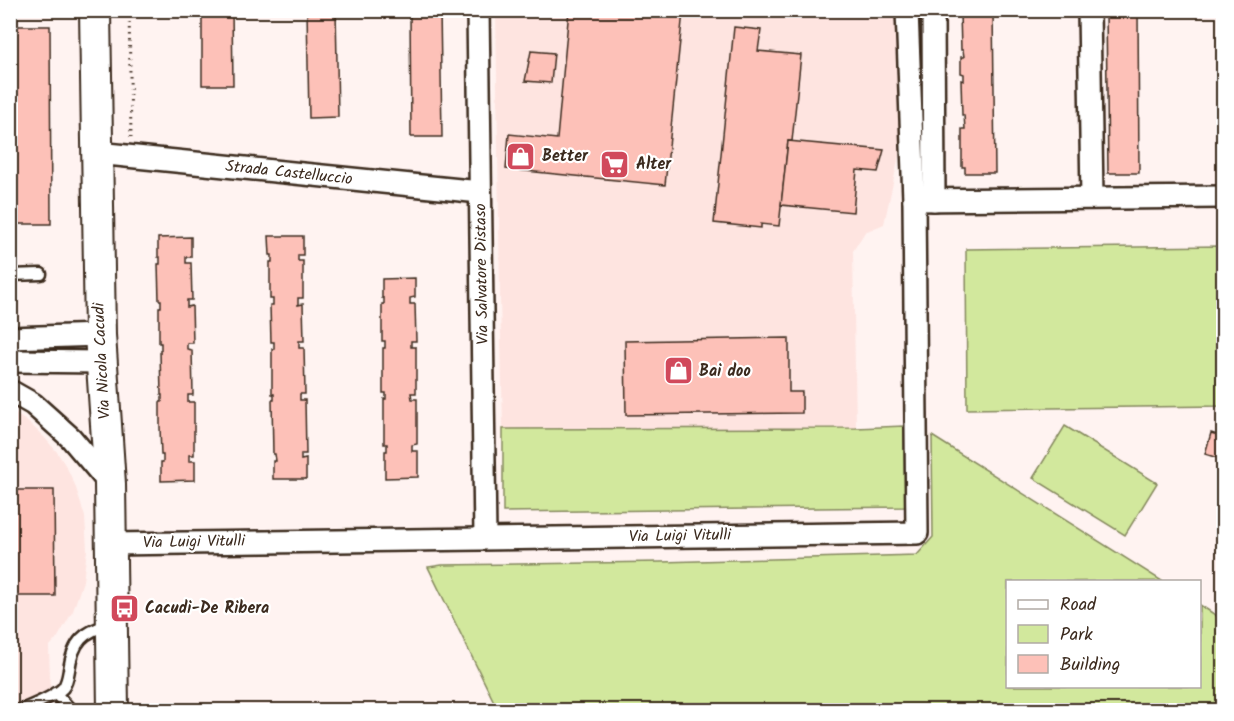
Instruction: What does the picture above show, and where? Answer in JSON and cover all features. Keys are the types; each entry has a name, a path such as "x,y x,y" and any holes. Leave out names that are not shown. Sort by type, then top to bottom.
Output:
{"street":[{"name":"Via Nicola Cacudi","path":"95,10 100,348 110,484 113,711"},
{"name":"Via Salvatore Distaso","path":"478,10 486,538"},
{"path":"907,10 924,200"},
{"path":"924,200 933,10"},
{"path":"1089,10 1092,198"},
{"name":"Strada Castelluccio","path":"97,153 480,192"},
{"path":"924,200 1224,196"},
{"name":"Via Luigi Vitulli","path":"111,544 916,533 924,200"},
{"path":"10,338 100,348"},
{"path":"10,361 100,348"},
{"path":"10,391 33,404 71,438 110,484"}],"lane":[{"path":"10,275 41,274"},
{"path":"21,711 63,687 68,678 75,646 84,635 113,623"},
{"path":"55,693 70,711"}],"path":[{"path":"129,10 131,156"}],"shaded area":[{"path":"496,11 896,11 900,151 884,224 865,232 853,251 856,428 503,429"},
{"path":"10,410 30,424 57,452 75,485 85,517 87,550 83,581 73,611 58,637 49,647 51,710 11,710"}],"green space":[{"path":"1223,246 1223,406 967,409 966,249"},
{"path":"904,426 905,507 503,512 503,429"},
{"path":"1065,426 1157,483 1125,535 1033,478"},
{"path":"932,436 1160,580 1006,580 1006,688 1201,688 1201,606 1223,620 1223,710 498,710 428,567 917,555 933,537"}],"building":[{"path":"202,10 232,10 233,85 202,85"},
{"path":"307,10 336,10 338,117 309,118"},
{"path":"410,10 440,10 442,137 411,137"},
{"path":"569,10 683,12 665,185 506,169 509,134 557,139"},
{"path":"963,10 993,10 995,173 965,173 965,167 962,167 962,129 965,129 964,115 962,115 961,80 964,81 964,74 961,73 961,57 964,57 963,50 961,50 960,12"},
{"path":"1106,10 1138,10 1139,173 1108,173"},
{"path":"10,26 50,26 51,224 10,224"},
{"path":"734,27 761,30 758,51 801,55 792,141 788,141 779,226 761,224 761,228 714,223"},
{"path":"531,51 554,53 551,83 525,81"},
{"path":"788,141 884,150 878,172 857,170 853,212 781,205"},
{"path":"269,236 303,236 303,255 298,255 298,261 303,261 303,298 298,298 298,305 303,304 304,341 299,341 299,348 304,348 305,394 300,394 300,400 305,400 306,454 301,454 301,460 306,459 306,479 273,479 273,461 276,461 275,454 273,454 272,349 274,349 274,342 271,342 270,305 273,305 273,299 270,299 272,255 270,255"},
{"path":"191,237 191,257 186,257 186,263 191,263 192,300 187,300 187,307 192,306 193,343 187,343 187,349 192,350 193,395 188,395 188,402 194,402 194,455 189,455 189,461 195,461 195,480 161,481 163,455 161,455 160,427 162,395 159,307 161,307 161,300 159,300 158,238"},
{"path":"415,278 415,297 410,298 410,304 415,304 416,341 411,341 411,347 416,347 416,393 411,393 412,399 417,399 417,444 412,445 412,451 418,451 418,477 385,478 387,444 384,444 386,393 383,393 385,341 382,341 384,298 382,298 382,279"},
{"path":"789,338 789,392 802,392 802,413 626,415 625,341"},
{"path":"1211,433 1224,437 1224,460 1205,454"},
{"path":"10,490 54,490 55,596 10,596"}],"place":[{"name":"Better","path":"521,156"},
{"name":"Alter","path":"615,164"},
{"name":"Bai doo","path":"678,371"},
{"name":"Cacudi-De Ribera","path":"124,608"}]}
